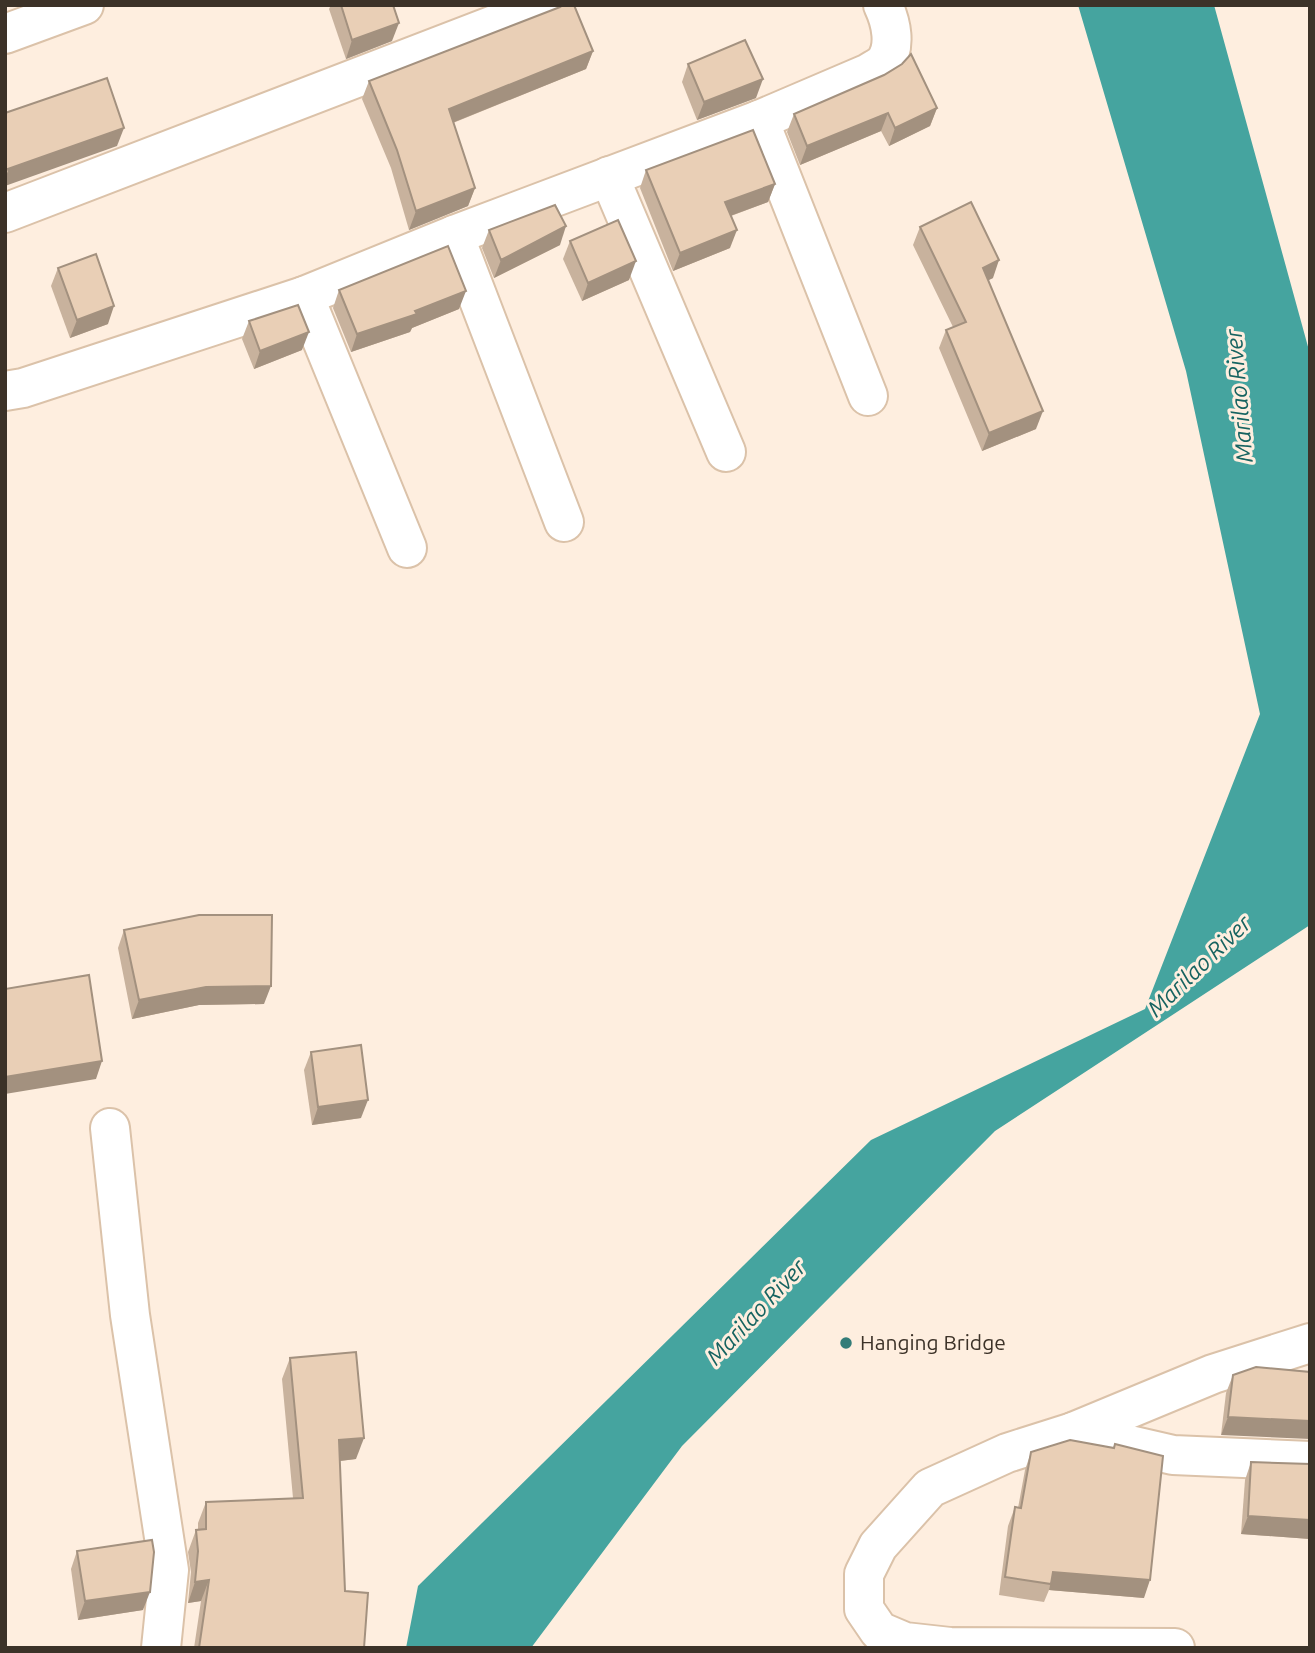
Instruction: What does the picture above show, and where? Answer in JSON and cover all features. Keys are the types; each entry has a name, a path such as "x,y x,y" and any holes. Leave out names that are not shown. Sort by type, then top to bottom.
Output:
{"street":[{"path":"5,34 84,5"},
{"path":"5,213 546,5"},
{"path":"5,391 23,388 304,296 454,235 760,120 869,73 884,63 890,48 891,25 883,5"},
{"path":"760,120 868,396"},
{"path":"609,176 726,452"},
{"path":"454,235 564,522"},
{"path":"304,296 407,548"},
{"path":"110,1128 130,1315 169,1570 161,1648"},
{"path":"1175,1648 950,1647 905,1642 879,1631 864,1609 864,1574 878,1546 930,1488 1007,1453 1073,1432 1213,1374 1310,1342"},
{"path":"1073,1432 1173,1455 1310,1461"}],"water":[{"name":"Marilao River","path":"1078,5 1214,5 1310,354 1310,925 995,1131 682,1446 531,1648 406,1648 418,1586 871,1140 1145,1009 1260,714 1186,371"}],"building":[{"path":"341,5 393,5 399,23 352,40"},
{"path":"563,5 574,5 593,51 449,109 475,188 416,211 397,150 369,81"},
{"path":"745,40 763,79 704,102 688,64"},
{"path":"911,54 937,108 895,128 888,113 807,146 794,114 884,75 902,64"},
{"path":"107,78 124,128 8,169 9,173 5,174 5,113"},
{"path":"753,130 775,184 725,202 737,230 680,253 646,170"},
{"path":"971,202 999,260 983,268 1043,411 989,433 946,330 966,322 920,227"},
{"path":"555,205 566,226 501,260 489,230"},
{"path":"618,220 636,261 588,283 570,241"},
{"path":"448,246 466,291 415,311 417,314 357,334 339,290"},
{"path":"96,254 114,306 77,320 58,268"},
{"path":"298,305 309,332 260,351 249,321"},
{"path":"199,915 272,915 271,986 206,987 139,1000 124,930"},
{"path":"89,975 102,1061 5,1077 5,989"},
{"path":"361,1045 368,1100 318,1107 311,1052"},
{"path":"356,1352 364,1438 339,1440 345,1591 368,1593 364,1648 199,1648 209,1580 195,1582 198,1551 196,1530 206,1529 206,1502 303,1498 290,1358"},
{"path":"1256,1367 1310,1372 1310,1421 1228,1417 1233,1375"},
{"path":"1070,1440 1114,1448 1115,1444 1163,1456 1150,1580 1053,1572 1051,1584 1005,1577 1015,1507 1021,1508 1031,1452"},
{"path":"1251,1462 1310,1464 1310,1520 1248,1516"},
{"path":"152,1540 154,1552 150,1592 85,1601 77,1551"}],"place":[{"name":"Hanging Bridge","path":"846,1343"}]}
